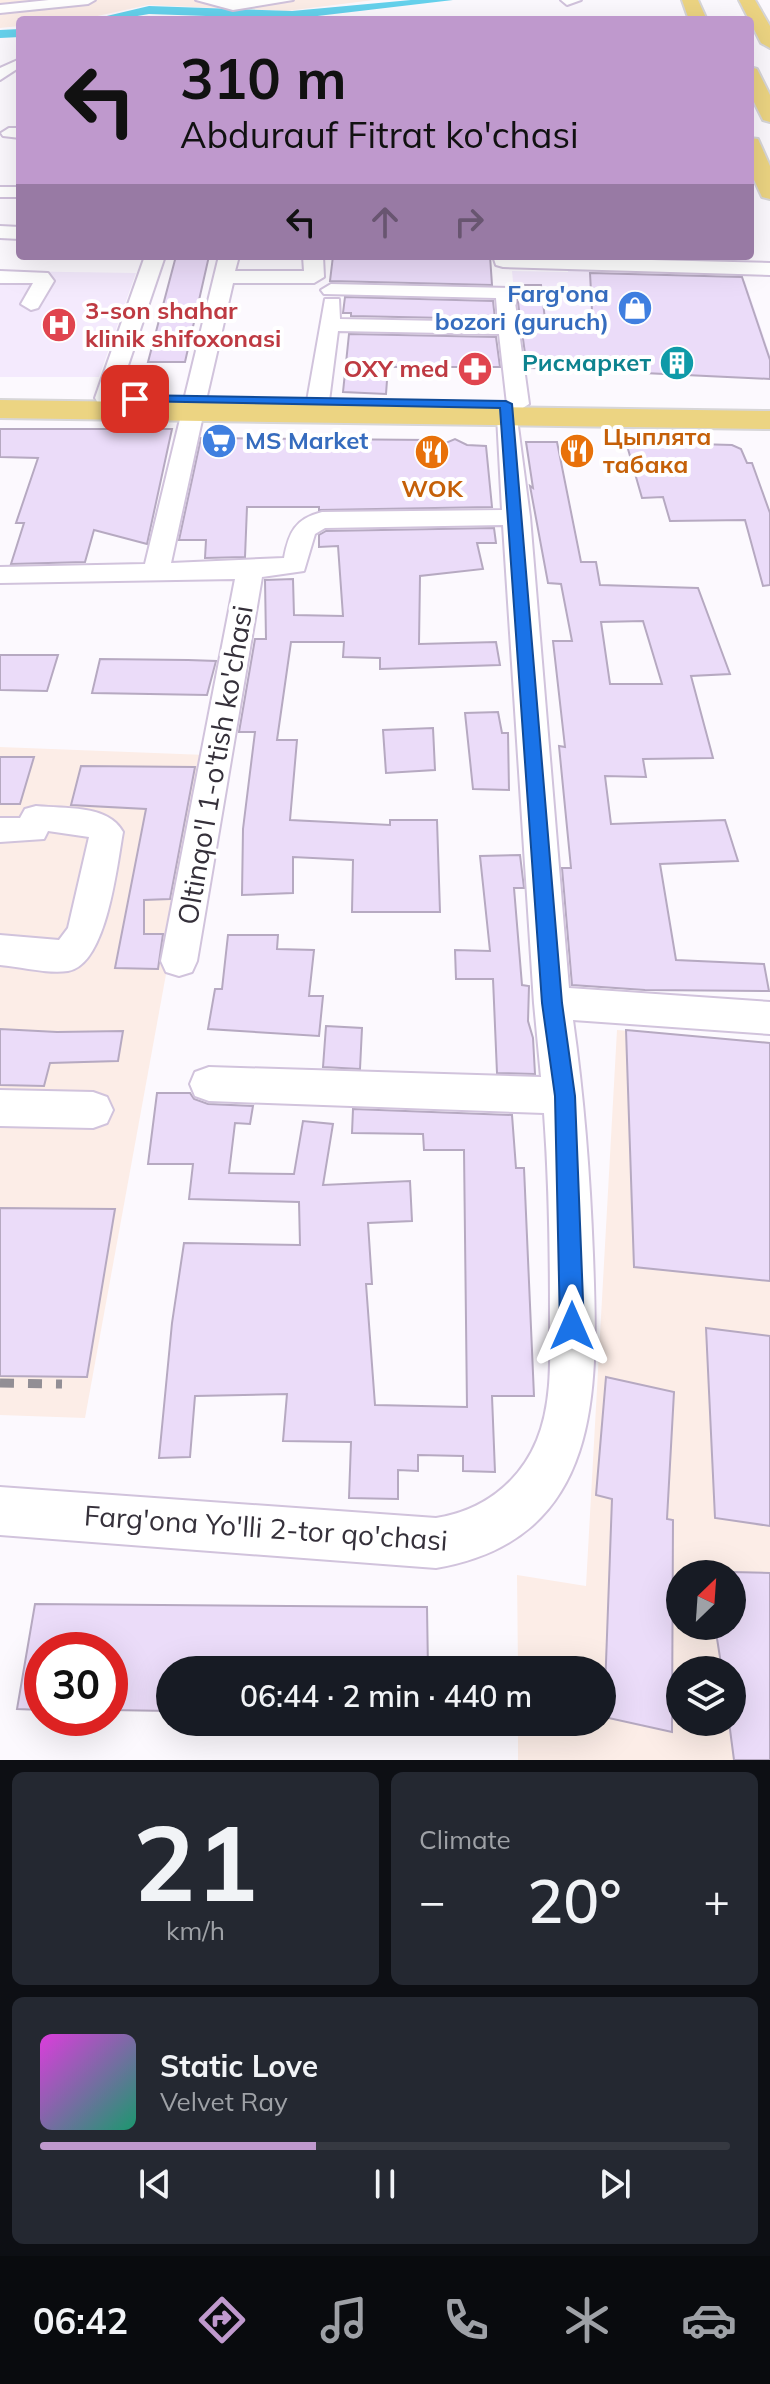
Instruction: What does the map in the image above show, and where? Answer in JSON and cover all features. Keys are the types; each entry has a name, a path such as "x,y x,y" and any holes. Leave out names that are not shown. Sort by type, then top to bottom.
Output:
{"main road":[{"path":"747,0 769,37"},
{"path":"754,82 770,116"},
{"path":"755,166 770,192"},
{"path":"0,397 106,398 194,406 318,401 702,413 765,418"},
{"path":"0,409 194,406 511,408"},
{"path":"702,413 749,434 770,450"}],"street":[{"path":"0,9 41,2 88,0"},
{"path":"203,0 233,6 286,0"},
{"path":"567,1 574,0"},
{"path":"106,398 154,260"},
{"path":"156,572 228,260"},
{"path":"314,260 322,284 329,335 318,401"},
{"name":"Farg'ona Yo'lli 2-tor qo'chasi","path":"0,1511 436,1543 481,1535 502,1522 545,1474 561,1439 567,1413 572,1253 565,1096 552,1003 517,517 510,338 503,260"},
{"path":"625,260 770,269"},
{"path":"0,277 41,277 44,281 31,304"},
{"path":"225,277 506,292"},
{"path":"576,284 770,287"},
{"path":"329,335 510,338"},
{"name":"Oltinqo'l 1-o'tish ko'chasi","path":"0,575 250,570 295,565 301,533 308,525 322,520 517,517"},
{"name":"Oltinqo'l 1-o'tish ko'chasi","path":"179,961 250,570"},
{"path":"0,950 68,956 85,933 107,832 95,824 23,826"},
{"path":"552,1003 770,1018"},
{"path":"209,1084 565,1096"},
{"path":"0,1108 93,1110"}],"shaded area":[{"path":"0,0 374,0 286,11 148,5 97,16 16,16 16,26 0,28"},
{"name":"Farg'ona bozori (guruch)","path":"568,266 713,271 716,280 745,281 770,355 770,375 575,340 573,328 517,325 512,271 568,272"},
{"name":"3-son shahar klinik shifoxonasi","path":"0,271 136,273 99,377 0,377"},
{"path":"0,747 206,755 85,1418 0,1415"},
{"path":"617,1030 770,1042 770,1760 518,1760 518,1736 616,1736 616,1656 518,1656 517,1575 586,1586"}],"building":[{"path":"175,260 208,260 185,362 148,362"},
{"path":"333,260 490,260 492,285 330,281"},
{"name":"Farg'ona bozori (guruch)","path":"590,273 742,277 770,360 770,379 644,373 644,370 527,368 516,288 507,285 541,285 546,328 593,329"},
{"path":"345,297 493,301 495,319 351,316 351,313 343,313"},
{"path":"349,334 496,337 500,367 388,367 386,394 343,392"},
{"path":"0,429 172,429 147,544 94,530 85,562 11,564 24,523 16,523 38,458 0,457"},
{"path":"201,438 431,440 441,445 455,439 467,445 486,446 492,507 319,510 319,507 247,507 245,557 205,558 206,540 179,540"},
{"path":"526,442 557,442 581,562 596,562 600,585 698,588 730,674 691,676 713,758 643,759 646,777 605,776 611,824 725,820 738,861 660,864 676,960 764,964 769,991 645,990 572,985 562,868 571,868 559,746 565,747 553,641 572,641 561,584 548,583 530,486 533,488","holes":["643,621 662,684 610,684 601,622"]},
{"path":"626,442 732,445 741,449 747,463 752,463 770,513 770,585 763,586 745,520 670,521 663,497 642,498"},
{"path":"494,528 496,543 477,543 483,569 420,576 419,644 496,642 500,665 380,669 380,658 343,657 344,642 291,642 277,740 297,740 290,820 390,825 390,820 437,820 440,912 352,912 353,860 293,857 293,893 242,895 243,829 255,732 239,732 255,639 266,639 265,580 293,579 294,615 343,616 338,546 319,547 319,535 326,531"},
{"path":"0,655 58,655 47,691 0,690"},
{"path":"100,659 216,661 207,695 92,693"},
{"path":"498,712 502,733 508,733 509,790 473,789 465,713"},
{"path":"433,728 435,770 386,773 383,730"},
{"path":"0,757 34,757 20,804 0,804"},
{"path":"81,766 195,767 170,899 144,900 144,934 163,934 158,969 115,968 146,809 71,805"},
{"path":"520,855 524,888 514,888 522,985 529,986 528,1021 533,1038 535,1074 497,1073 493,979 456,979 455,950 490,951 480,856"},
{"path":"228,935 278,935 277,949 314,950 309,996 323,996 319,1036 208,1029 215,989 222,989"},
{"path":"326,1026 362,1028 360,1069 323,1067"},
{"path":"0,1029 123,1031 118,1061 50,1063 44,1086 0,1085"},
{"path":"626,1030 770,1043 770,1281 634,1267"},
{"path":"157,1093 190,1093 194,1099 208,1104 253,1106 250,1124 235,1123 229,1173 294,1174 303,1121 333,1124 323,1185 410,1181 412,1221 368,1223 372,1284 366,1284 375,1405 467,1407 464,1150 424,1150 423,1134 352,1133 353,1109 512,1115 516,1168 524,1168 534,1396 492,1396 495,1472 463,1471 463,1456 418,1455 418,1471 398,1470 398,1499 349,1498 351,1442 283,1441 287,1394 195,1396 190,1457 159,1458 172,1323 184,1243 300,1245 299,1202 189,1199 193,1164 148,1164"},
{"path":"0,1208 115,1209 87,1377 0,1376"},
{"path":"706,1328 770,1336 770,1526 715,1518"},
{"path":"606,1377 674,1392 667,1519 673,1520 673,1560 666,1560 666,1640 672,1640 672,1656 666,1656 666,1731 616,1720 616,1656 606,1656 612,1499 596,1495"},
{"path":"746,1572 770,1573 770,1760 734,1760 731,1736 746,1736 746,1656 720,1656 717,1640 746,1640"},
{"path":"35,1604 427,1607 428,1656 156,1656 156,1711 128,1710 128,1632 30,1632"},
{"path":"24,1668 24,1709 17,1709"}],"waterway":[{"path":"116,16 149,10 292,15 447,0"},
{"path":"0,34 16,33"}],"railway":[{"path":"0,1383 62,1384"}],"place":[{"name":"Farg'ona bozori (guruch)","path":"635,308"},
{"name":"3-son shahar klinik shifoxonasi","path":"59,325"},
{"name":"Рисмаркет","path":"677,363"},
{"name":"OXY med","path":"475,369"},
{"name":"MS Market","path":"219,441"},
{"name":"Цыплята табака","path":"577,451"},
{"name":"WOK","path":"432,452"}],"route":[{"path":"135,399 506,404 552,1003 565,1096 572,1239 572,1326"}]}
